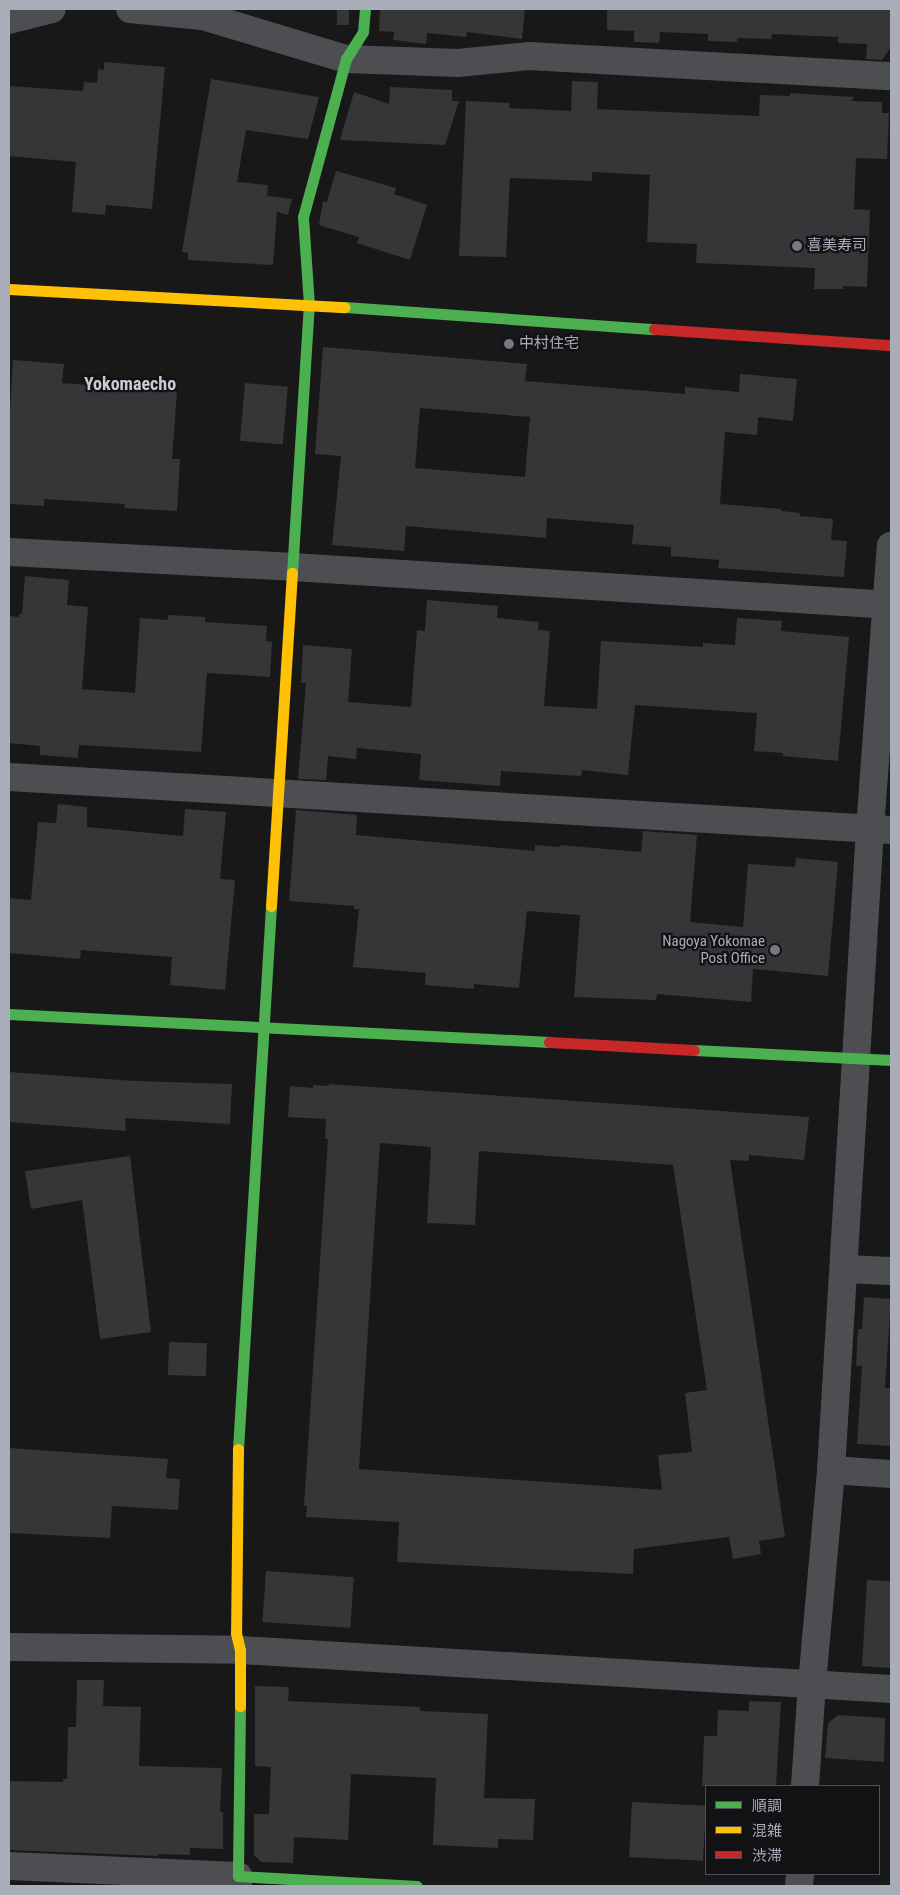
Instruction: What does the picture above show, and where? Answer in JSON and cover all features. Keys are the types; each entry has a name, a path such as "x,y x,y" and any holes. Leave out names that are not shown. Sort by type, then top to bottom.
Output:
{"street":[{"path":"9,20 52,9"},
{"path":"130,9 203,16 346,59 458,63 529,56 891,76"},
{"path":"238,1881 240,1650 236,1633 238,1426 280,794 309,305 303,216 346,59 363,32 365,9"},
{"path":"9,288 309,305 891,345"},
{"path":"805,1785 831,1470 858,1058 881,829 891,546"},
{"path":"9,552 293,567 890,605"},
{"path":"9,777 881,829"},
{"path":"9,1014 891,1060"},
{"path":"844,1269 891,1271"},
{"path":"831,1470 891,1474"},
{"path":"9,1647 240,1650 891,1689"},
{"path":"9,1866 238,1881 417,1886"}],"building":[{"path":"337,9 349,9 349,25 337,25"},
{"path":"380,9 525,9 522,39 467,32 466,37 427,33 426,44 393,40 394,32 379,31"},
{"path":"607,9 891,9 891,47 882,60 866,59 867,44 838,43 838,37 772,34 771,39 737,38 737,42 708,41 708,34 660,32 659,43 634,42 634,31 607,30"},
{"path":"104,62 165,67 152,209 106,205 105,215 72,212 76,162 9,156 9,86 83,91 84,82 97,83 98,69 104,70"},
{"path":"211,79 319,97 308,139 246,130 237,182 268,185 267,196 292,199 288,215 277,212 273,265 188,260 188,253 182,252"},
{"path":"572,81 598,82 597,109 759,116 760,95 790,96 790,93 854,97 851,101 882,102 882,113 889,113 887,159 856,158 854,209 870,210 867,287 843,286 843,289 814,289 815,268 696,263 697,244 647,242 650,175 592,172 592,181 510,178 506,257 459,256 466,101 510,103 509,108 571,111"},
{"path":"390,87 452,90 452,101 459,101 445,145 340,140 354,92 389,104"},
{"path":"336,171 396,188 394,194 427,205 410,260 357,243 359,237 319,225 323,201 327,202"},
{"path":"323,347 527,364 525,381 685,394 685,387 739,392 740,374 797,379 793,421 758,417 757,435 725,432 720,504 782,509 781,511 800,513 800,516 833,519 831,540 847,541 844,577 718,568 719,560 671,556 671,547 632,544 634,525 547,518 546,538 406,526 404,551 332,545 341,456 315,454","holes":["420,408 530,417 525,477 415,468"]},
{"path":"13,360 64,364 62,383 177,392 172,459 180,459 177,511 124,508 125,504 44,499 44,506 9,504 9,428"},
{"path":"245,383 288,387 283,445 240,441"},
{"path":"25,576 69,580 67,605 88,607 82,689 135,693 140,618 168,620 168,615 205,617 205,622 267,626 266,641 272,642 270,677 207,673 201,752 79,745 78,758 40,755 40,746 9,743 9,616 19,617 19,614 22,614"},
{"path":"427,600 498,606 497,618 539,622 538,630 550,631 544,706 597,709 601,641 703,647 703,643 735,645 737,618 782,621 781,631 849,637 838,761 783,756 783,753 754,751 757,713 635,705 628,775 582,770 581,776 501,771 500,786 419,780 421,754 357,748 356,759 328,756 326,780 298,779 306,683 301,683 303,645 352,649 348,702 411,707 417,630 425,631"},
{"path":"58,804 87,807 87,827 183,836 185,809 226,812 220,879 235,880 225,990 170,985 172,957 81,950 80,959 9,953 9,898 31,900 38,822 56,823"},
{"path":"296,810 357,815 356,835 535,851 535,845 560,847 560,845 641,852 643,831 697,835 690,922 743,927 748,864 795,867 796,858 838,862 828,976 753,969 751,1002 657,994 656,1000 574,997 580,915 527,911 519,988 474,984 474,989 425,985 426,973 353,967 359,909 354,909 354,906 289,901"},
{"path":"9,1072 135,1081 232,1084 230,1124 125,1118 126,1131 9,1122"},
{"path":"329,1084 809,1117 804,1160 749,1155 749,1161 730,1160 785,1537 759,1541 761,1554 733,1559 729,1537 634,1549 633,1574 397,1562 399,1522 306,1517 307,1506 304,1506 328,1139 325,1139 326,1119 288,1117 290,1086 313,1088 313,1085 329,1086","holes":["380,1143 431,1147 427,1223 475,1225 479,1151 673,1165 707,1390 685,1393 692,1452 658,1455 662,1490 359,1469"]},
{"path":"130,1156 151,1332 100,1339 82,1200 31,1209 25,1171"},
{"path":"864,1297 891,1299 885,1388 891,1388 891,1446 857,1444 862,1366 856,1366 858,1329 862,1329"},
{"path":"169,1342 207,1343 206,1376 168,1375"},
{"path":"9,1448 168,1459 166,1478 180,1479 178,1510 112,1506 110,1538 9,1533"},
{"path":"266,1571 354,1577 350,1628 262,1622"},
{"path":"867,1580 891,1581 891,1668 862,1666"},
{"path":"77,1680 104,1680 103,1706 141,1707 139,1766 222,1768 220,1812 223,1812 223,1849 190,1848 190,1855 158,1854 158,1856 9,1850 9,1781 63,1782 63,1779 67,1779 68,1727 76,1727"},
{"path":"255,1686 289,1687 288,1701 420,1707 420,1711 488,1714 484,1798 535,1799 533,1840 498,1839 498,1848 433,1845 436,1778 351,1774 348,1840 294,1837 293,1863 261,1862 254,1855 254,1814 269,1814 271,1767 255,1766"},
{"path":"749,1701 781,1702 776,1785 702,1786 704,1736 717,1736 718,1710 749,1711"},
{"path":"838,1715 885,1718 884,1762 825,1758 828,1723"},
{"path":"632,1802 705,1806 703,1861 629,1857"}],"traffic: fast":[{"path":"292,573 309,305 303,217 346,59 363,32 365,9"},
{"path":"345,307 654,329"},
{"path":"238,1449 271,906"},
{"path":"9,1014 549,1042"},
{"path":"694,1050 891,1060"},
{"path":"240,1706 238,1876 417,1886"}],"traffic: slow":[{"path":"9,289 345,307"},
{"path":"271,906 292,573"},
{"path":"238,1449 236,1633 240,1650 240,1706"}],"traffic: jam":[{"path":"654,329 891,345"},
{"path":"549,1042 694,1050"}],"place":[{"name":"喜美寿司","path":"797,246"},
{"name":"中村住宅","path":"509,344"},
{"name":"Nagoya Yokomae Post Office","path":"775,950"}],"district":[{"name":"Yokomaecho","path":"130,384"}]}
